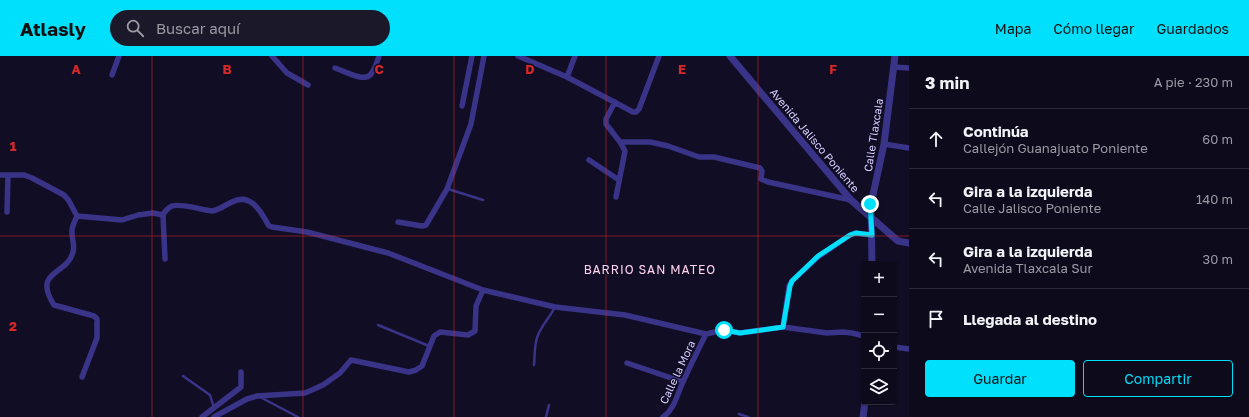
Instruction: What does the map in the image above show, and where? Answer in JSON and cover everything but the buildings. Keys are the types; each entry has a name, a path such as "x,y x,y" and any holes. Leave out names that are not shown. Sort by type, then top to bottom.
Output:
{"street":[{"path":"112,75 119,56"},
{"path":"272,56 288,73 308,85"},
{"path":"335,68 361,78 366,78 371,75 379,56"},
{"path":"462,106 472,56"},
{"path":"398,222 422,226 426,225 447,189 471,124 484,56"},
{"path":"518,56 567,77 633,112 636,112 639,109 659,56"},
{"path":"567,77 575,56"},
{"name":"Avenida Jalisco Poniente","path":"730,56 851,200 898,241 909,243"},
{"name":"Calle Tlaxcala","path":"872,261 870,204 884,144 896,56"},
{"path":"894,67 909,68"},
{"path":"615,102 606,119 606,124 624,147 625,151 616,196"},
{"path":"620,142 650,142 668,146 699,158 714,157 760,168 762,171 761,179 768,182 851,200"},
{"path":"884,144 909,148"},
{"path":"589,160 619,180"},
{"path":"0,175 24,176 32,178 64,195 77,216 71,232 74,249 73,254 64,266 49,277 47,282 50,297 54,305 94,316 97,319 97,338 82,376"},
{"path":"7,212 8,175"},
{"path":"165,259 163,215 171,206 177,205 216,211 234,200 245,199 254,203 269,226 307,232 388,253 483,290 556,307 625,315 706,334 724,330 740,333 783,327 828,333 843,332 861,335"},
{"path":"77,216 122,220 153,213 163,215"},
{"path":"783,327 792,281 818,256 850,235 856,233 872,235"},
{"path":"214,417 247,399 257,396 305,392 323,385 340,372 351,360 409,372 416,370 422,366 434,336 440,332 468,335 475,331 476,306 483,290"},
{"name":"Calle la Mora","path":"664,417 672,408 706,334"},
{"path":"897,348 909,349"},
{"path":"627,363 683,382"},
{"path":"202,417 241,387 241,372"},
{"path":"863,417 865,405"}],"lane":[{"path":"447,189 483,200"},
{"path":"534,365 538,335 556,307"},
{"path":"378,325 430,346"},
{"path":"183,376 210,395 214,408"},
{"path":"257,396 298,417"},
{"path":"546,417 549,405"},
{"path":"739,414 748,417"}],"district":[{"name":"BARRIO SAN MATEO","path":"650,269"}],"route":[{"path":"724,330 740,333 783,327 792,281 818,256 850,235 856,233 872,235 870,204"}]}
